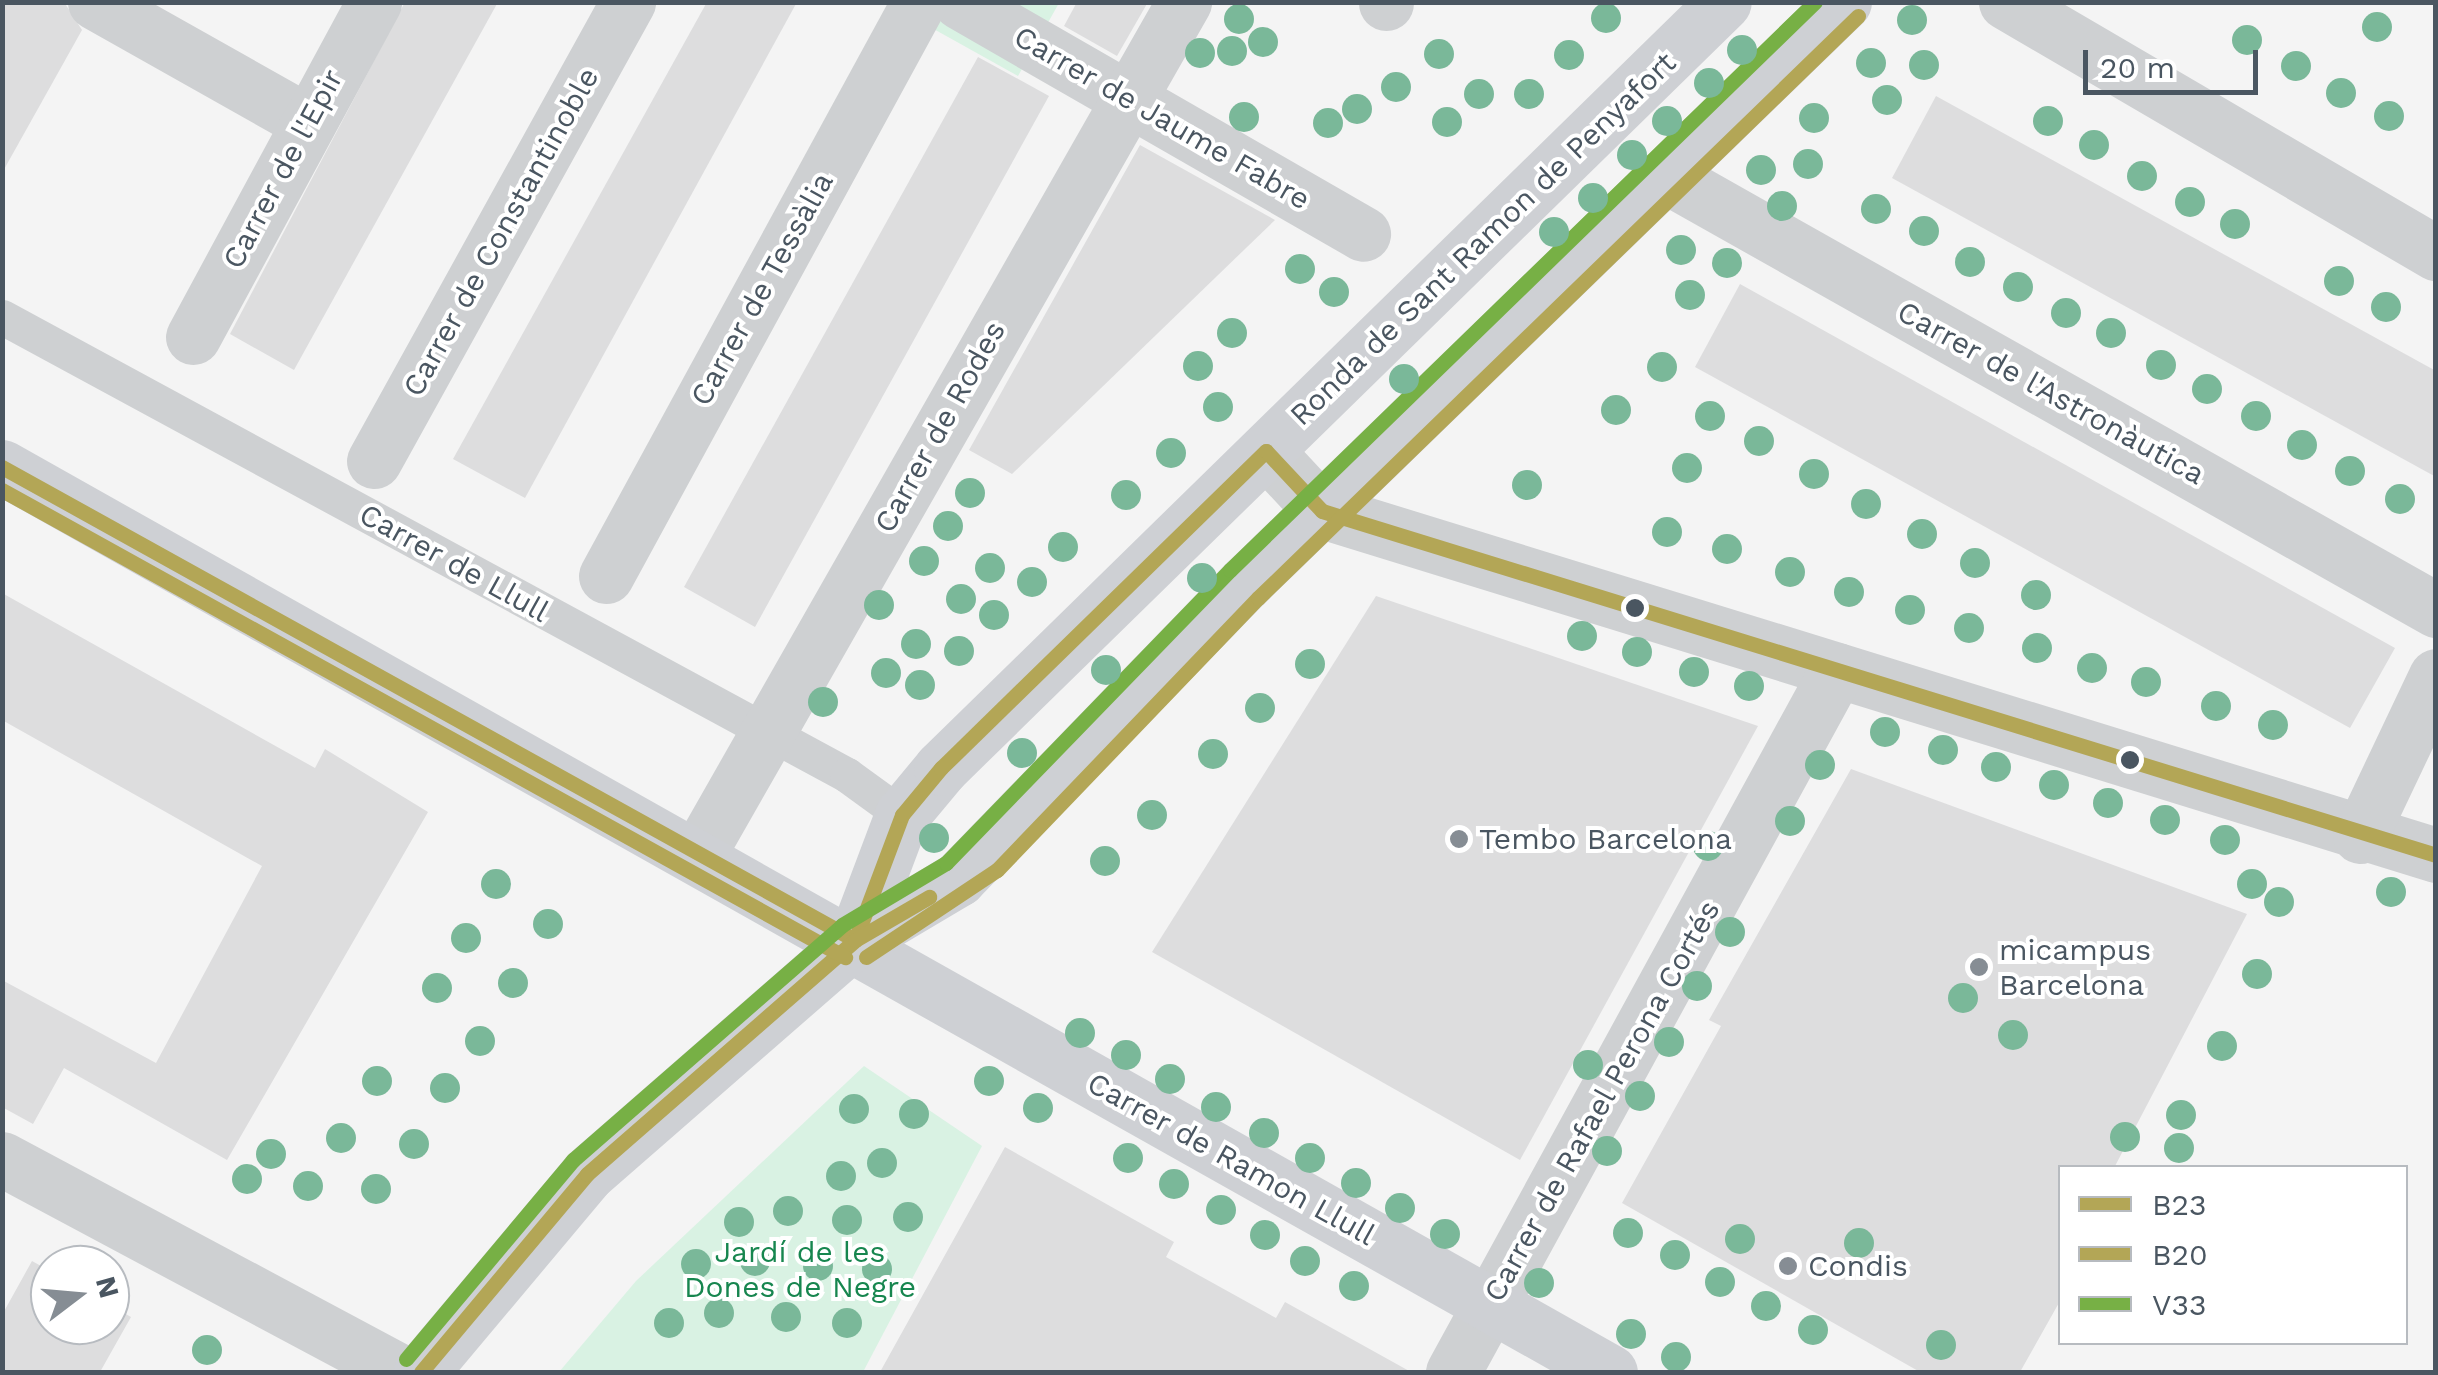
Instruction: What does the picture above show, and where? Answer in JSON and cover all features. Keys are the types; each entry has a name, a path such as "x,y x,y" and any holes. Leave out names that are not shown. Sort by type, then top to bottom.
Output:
{"street":[{"path":"95,2 308,122"},
{"name":"Carrer de l'Epir","path":"194,337 374,2"},
{"name":"Carrer de Constantinoble","path":"374,461 628,2"},
{"name":"Carrer de Tessàlia","path":"606,576 919,2"},
{"name":"Carrer de Jaume Fabre","path":"960,2 1363,234"},
{"name":"Carrer de Rodes","path":"699,854 1184,2"},
{"name":"Ronda de Sant Ramon de Penyafort","path":"856,940 902,815 1724,2"},
{"path":"421,1372 587,1174 856,940 958,879 1322,511 1844,2"},
{"path":"2006,2 2436,253"},
{"name":"Carrer de l'Astronàutica","path":"1666,176 2436,610"},
{"path":"1266,452 1322,511 2360,836 2436,855"},
{"path":"2,467 856,940"},
{"name":"Carrer de Rafael Perona Cortés","path":"1452,1372 1837,670"},
{"path":"2360,836 2436,676"},
{"name":"Carrer de Ramon Llull","path":"856,940 1610,1372"},
{"path":"2,1158 401,1372"}],"lane":[{"name":"Carrer de Llull","path":"2,317 767,733 902,815"}],"green space":[{"path":"887,3 1059,3 1018,76"},
{"name":"Jardí de les Dones de Negre","path":"864,1066 982,1146 863,1372 559,1372 636,1281"}],"building":[{"path":"2,2 64,2 82,30 2,173"},
{"path":"405,2 498,2 294,370 230,334"},
{"path":"707,2 797,2 525,498 453,459"},
{"path":"1077,2 1148,2 1117,56 1064,26"},
{"path":"978,57 1049,96 755,627 684,587"},
{"path":"1936,96 2436,371 2436,477 1892,178"},
{"path":"1140,145 1275,220 1012,474 969,450"},
{"path":"1740,284 2395,648 2350,728 1695,367"},
{"path":"2,593 315,768 325,749 428,812 227,1160 64,1068 33,1124 2,1107 2,980 156,1063 262,866 2,720"},
{"name":"Tembo Barcelona","path":"1376,596 1758,726 1520,1160 1152,952"},
{"name":"micampus Barcelona","path":"1851,769 2247,914 2116,1165 2058,1165 2058,1305 2020,1372 1920,1372 1622,1203 1721,1026 1709,1020"},
{"path":"1005,1147 1174,1242 1166,1257 1276,1318 1285,1302 1411,1372 880,1372"},
{"path":"30,1265 30,1345 115,1345 100,1372 2,1372 2,1315"}],"transit line":[{"name":"V33","path":"406,1359 573,1160 842,925 946,863 1230,570 1815,2"},
{"name":"B20","path":"866,957 997,870 1258,598 1858,16"},
{"name":"B23","path":"855,940 902,815 941,768 1266,451 1322,511 2436,855"},
{"name":"B23","path":"2,467 855,940"},
{"name":"B20","path":"2,490 845,957"},
{"name":"B23","path":"421,1372 587,1174 855,940 929,897"}],"place":[{"name":"Tembo Barcelona","path":"1459,839"},
{"name":"micampus Barcelona","path":"1979,967"},
{"name":"Condis","path":"1788,1266"}]}
